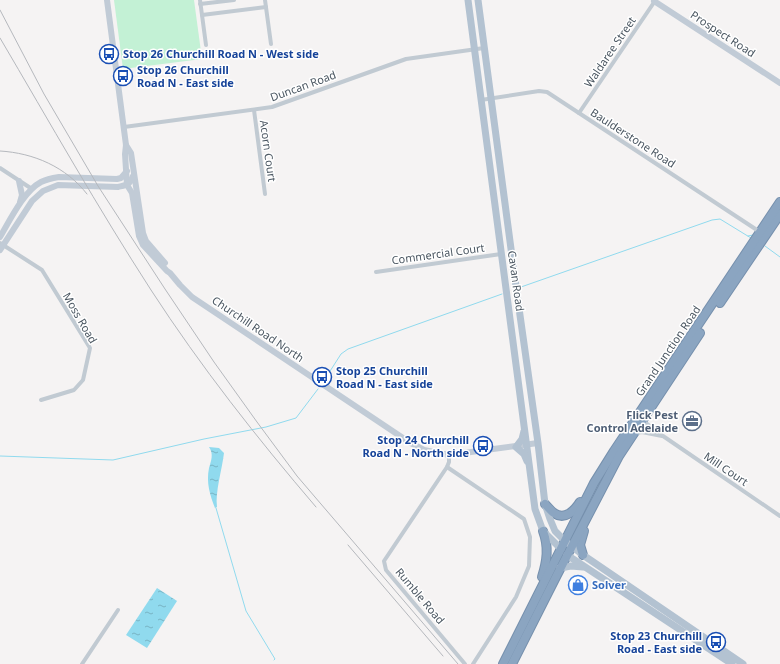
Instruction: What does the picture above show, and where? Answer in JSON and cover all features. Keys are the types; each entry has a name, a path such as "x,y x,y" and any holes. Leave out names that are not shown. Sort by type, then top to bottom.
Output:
{"highway":[{"name":"Grand Junction Road","path":"503,664 594,483 709,315 763,233 780,202"},
{"name":"Grand Junction Road","path":"763,233 780,214"},
{"name":"Grand Junction Road","path":"512,664 560,568 619,456 633,434 639,418"},
{"path":"545,504 557,515 566,515 571,513 594,483"},
{"path":"583,555 581,550 581,540 594,504"},
{"path":"535,599 544,573 548,552 547,542 543,531"},
{"name":"Cavan Road","path":"561,549 567,555"}],"main road":[{"name":"Cavan Road","path":"468,0 535,510 543,531 561,549"},
{"name":"Cavan Road","path":"478,0 545,504 555,531 565,541 674,621"},
{"path":"524,428 522,439 516,446 524,454 530,466"},
{"path":"567,555 743,664"},
{"path":"560,568 576,566 588,569"},
{"path":"674,621 732,664"}],"street":[{"name":"Churchill Road North","path":"107,0 126,145 125,154 127,185 132,194 137,228 141,242 180,286 192,297 415,446 434,453 449,455 538,444"},
{"path":"206,45 200,2 234,0"},
{"path":"265,0 271,44"},
{"name":"Prospect Road","path":"655,1 780,83"},
{"name":"Waldaree Street","path":"579,113 655,1"},
{"path":"202,16 266,7"},
{"name":"Duncan Road","path":"124,127 276,106 406,59 484,48"},
{"name":"Baulderstone Road","path":"481,100 544,92 552,95 763,233"},
{"name":"Acorn Court","path":"254,110 265,194"},
{"name":"Churchill Road North","path":"126,145 131,153 142,233 146,241 170,269 170,273"},
{"path":"0,168 32,189 45,185 118,187 127,185 131,182 134,176"},
{"path":"0,237 20,205 32,189 40,182 50,178 71,177 117,179 121,178 127,171"},
{"path":"19,181 22,194 20,205"},
{"path":"1,246 37,195 42,191 58,185"},
{"path":"118,187 125,191 132,200"},
{"path":"30,205 32,189"},
{"name":"Moss Road","path":"1,246 42,270 90,348 83,380 74,390 41,400"},
{"name":"Commercial Court","path":"376,272 501,254"},
{"name":"Mill Court","path":"639,418 780,516"},
{"name":"Mill Court","path":"633,434 642,432 663,436"},
{"name":"Rumble Road","path":"449,455 447,467 384,561 386,570 465,664"},
{"path":"447,467 524,520 530,538 529,566 516,597 473,664"},
{"path":"82,664 118,610"}],"green space":[{"path":"114,0 194,0 202,59 123,69"}],"water":[{"path":"209,447 219,448 224,453 218,488 217,507 215,508 208,484 208,473 212,455"},
{"path":"157,588 177,601 147,648 126,635"}],"waterway":[{"path":"521,287 712,220 720,219 751,238"},
{"path":"748,236 753,235"},
{"path":"765,246 780,257"},
{"path":"325,379 341,354 348,349 502,294"},
{"path":"0,456 113,460 204,439 266,427 296,418 318,389"},
{"path":"216,508 246,611 275,659 274,660"}],"railway":[{"path":"0,10 44,94 98,186 214,362 297,476 458,664"},
{"path":"0,38 112,228 170,319 230,402 316,507"},
{"path":"0,151 13,152 37,158 48,163 69,176 79,184 87,194"},
{"path":"348,545 443,656"}],"place":[{"name":"Stop 26 Churchill Road N - West side","path":"109,54"},
{"name":"Stop 26 Churchill Road N - East side","path":"123,76"},
{"name":"Stop 25 Churchill Road N - East side","path":"322,377"},
{"name":"Flick Pest Control Adelaide","path":"692,421"},
{"name":"Stop 24 Churchill Road N - North side","path":"483,446"},
{"name":"Solver","path":"578,585"},
{"name":"Stop 23 Churchill Road - East side","path":"716,642"}]}
